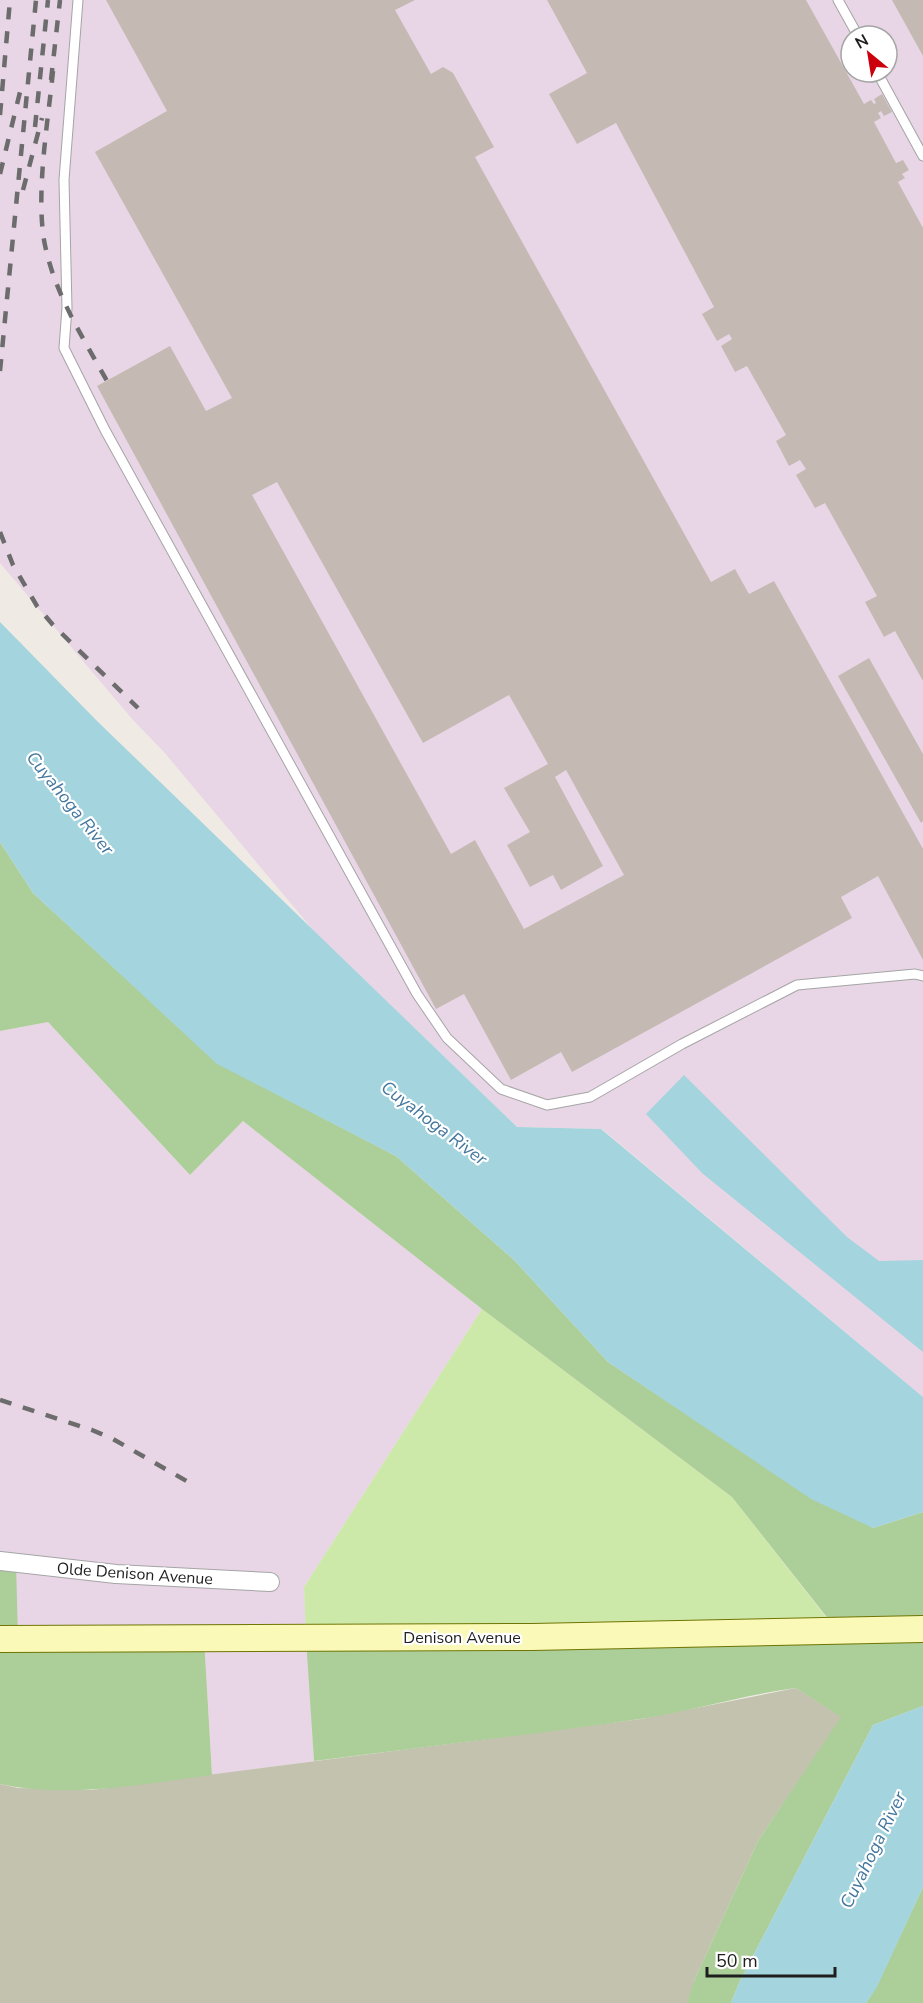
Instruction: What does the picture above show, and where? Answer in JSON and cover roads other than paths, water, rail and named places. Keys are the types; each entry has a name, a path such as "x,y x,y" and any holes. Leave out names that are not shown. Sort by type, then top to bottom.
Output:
{"main road":[{"name":"Denison Avenue","path":"0,1639 520,1637 923,1629"}],"street":[{"name":"Olde Denison Avenue","path":"0,1561 117,1574 270,1582"}],"lane":[{"path":"78,0 63,180 68,308 64,348 111,440 411,984 447,1038 501,1089 547,1106 590,1096 682,1044 797,985 915,974 923,976"},
{"path":"838,0 851,24"},
{"path":"884,84 923,156"}],"water":[{"name":"Cuyahoga River","path":"0,622 97,721 517,1127 601,1129 923,1397 923,1512 873,1528 811,1499 608,1362 515,1261 396,1156 217,1064 33,893 0,842"},
{"path":"684,1075 847,1237 879,1261 923,1260 923,1352 702,1173 646,1114"},
{"name":"Cuyahoga River","path":"923,1706 923,1887 876,1989 866,2003 731,2003 739,1983 873,1725"}],"railway":[{"path":"0,115 10,0"},
{"path":"0,371 36,0"},
{"path":"35,127 48,0"},
{"path":"51,80 60,0"},
{"path":"53,71 42,178 44,240 61,295 107,381"},
{"path":"0,174 21,88"},
{"path":"23,190 42,118"},
{"path":"0,532 13,565 37,606 53,625 138,708"},
{"path":"0,1400 113,1439 190,1483"}]}
